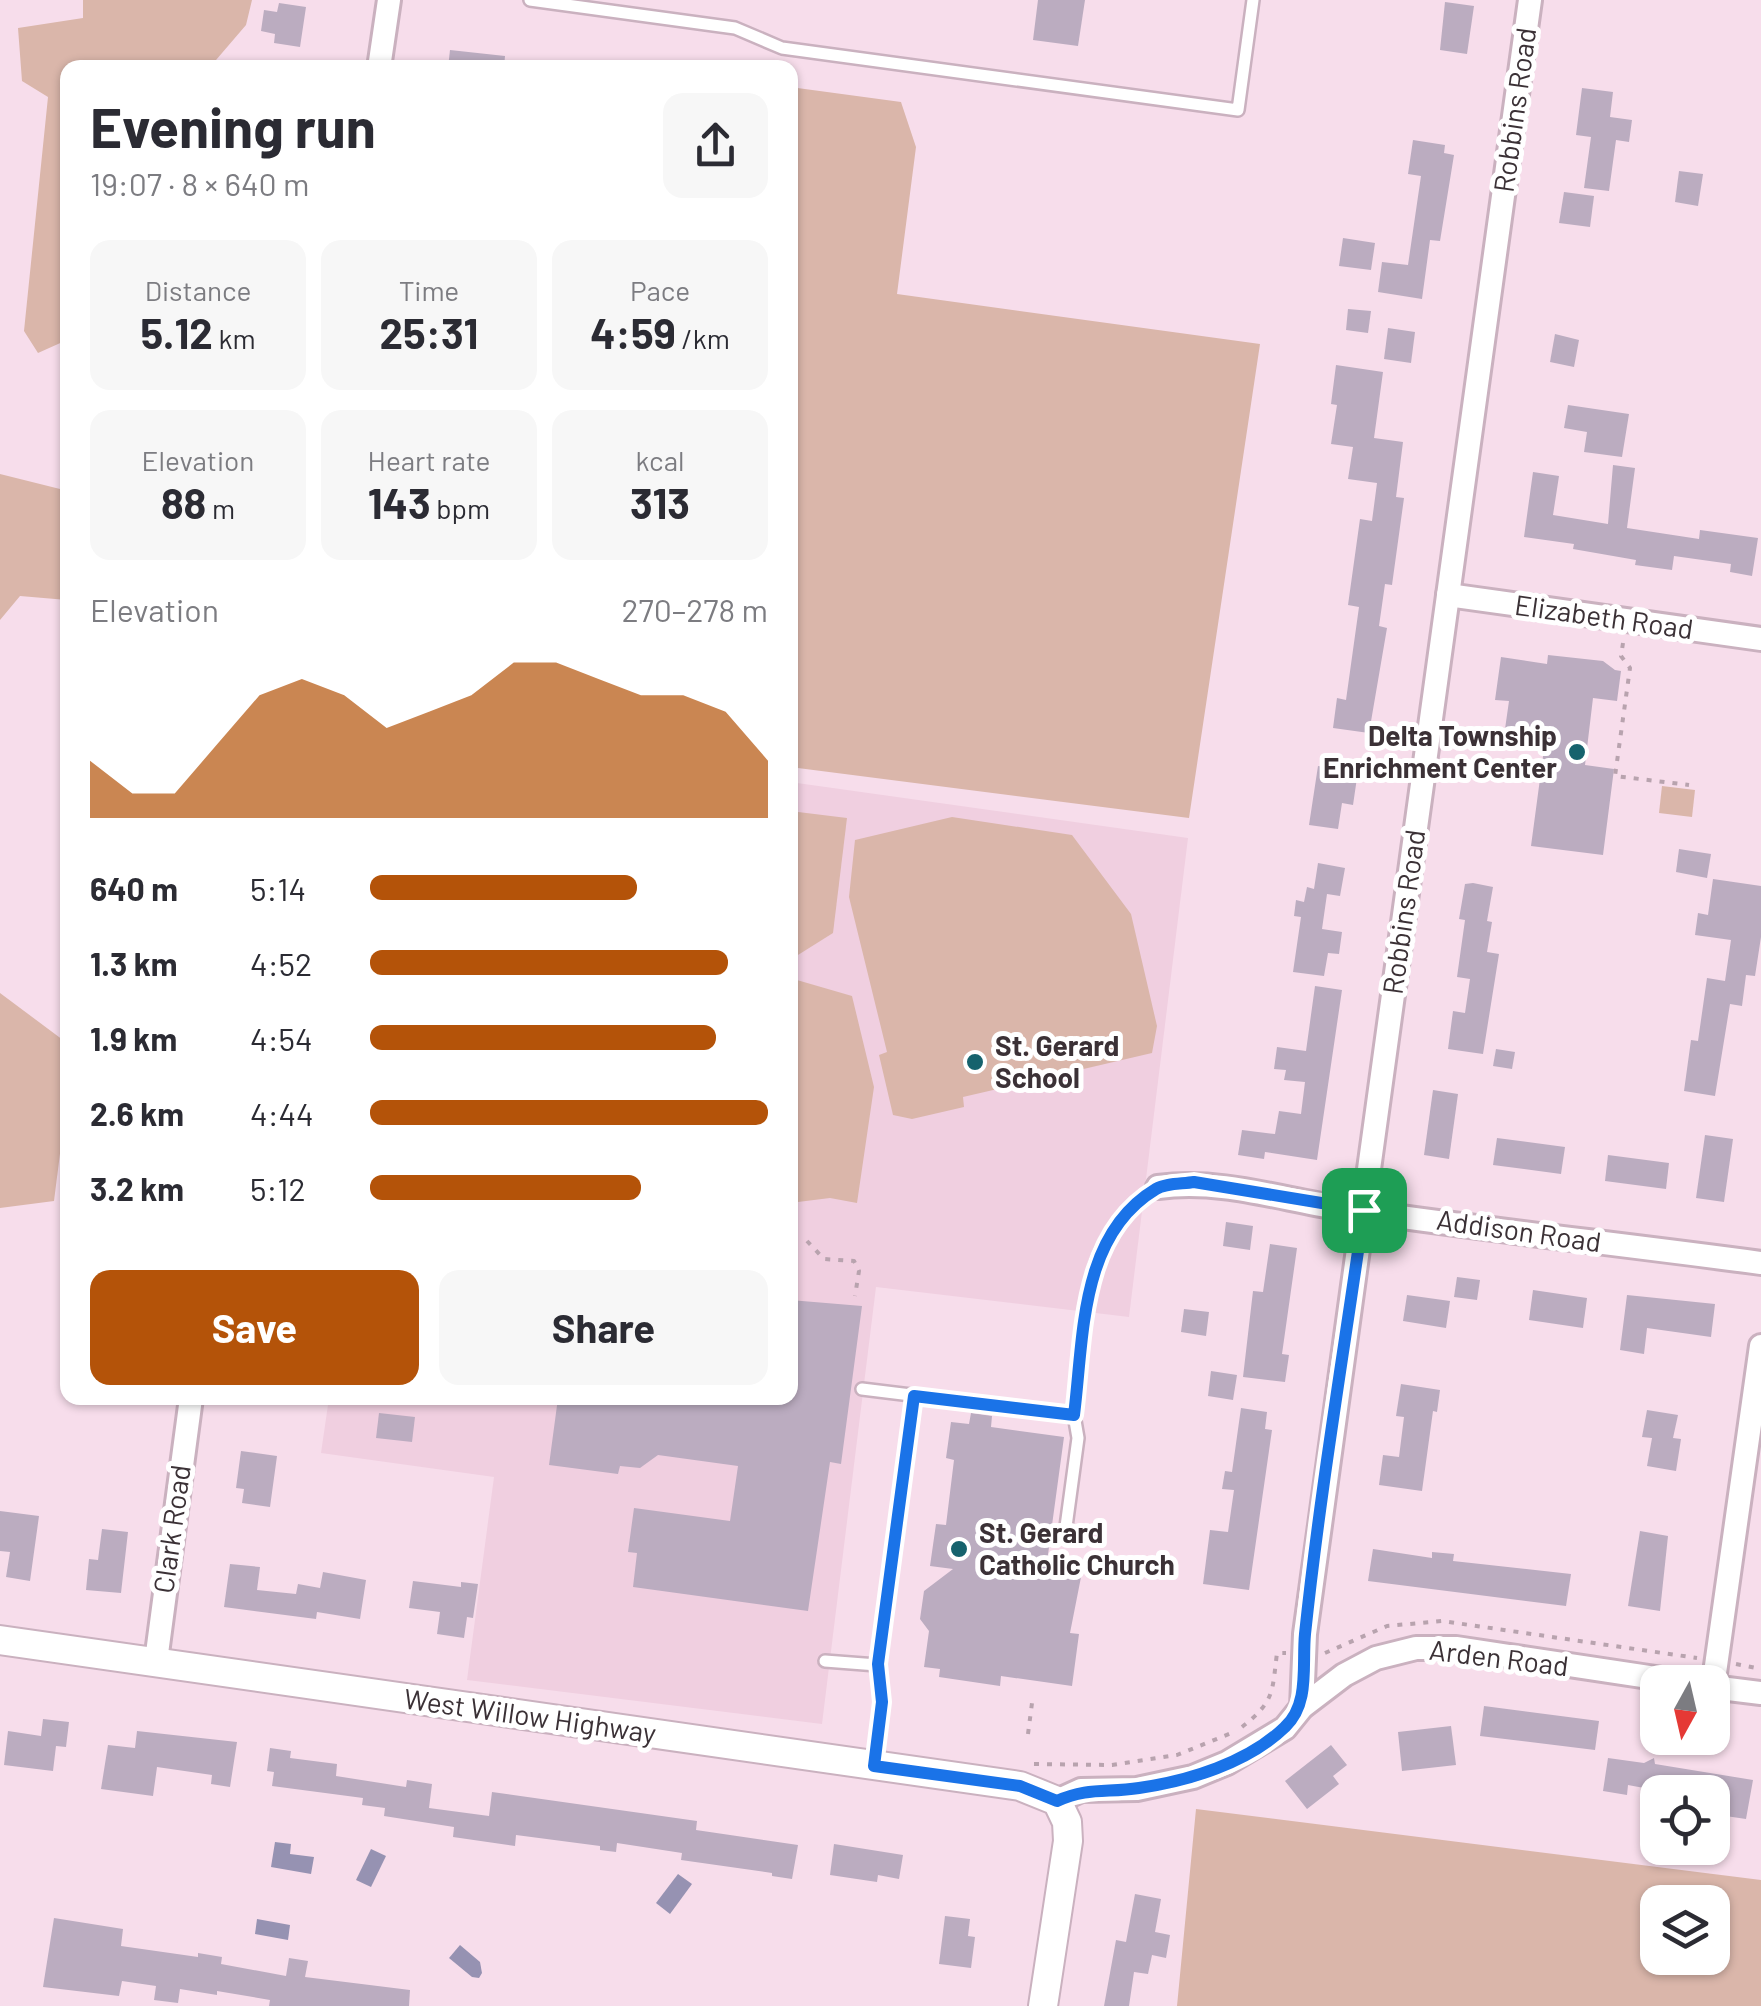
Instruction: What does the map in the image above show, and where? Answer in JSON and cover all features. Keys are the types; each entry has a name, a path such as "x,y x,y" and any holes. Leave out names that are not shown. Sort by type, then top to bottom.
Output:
{"street":[{"path":"381,60 389,0"},
{"name":"Robbins Road","path":"1302,1706 1305,1634 1530,0"},
{"name":"Elizabeth Road","path":"1448,596 1761,639"},
{"name":"Addison Road","path":"1158,1187 1194,1182 1364,1210 1761,1263"},
{"path":"1716,1665 1761,1346"},
{"name":"Clark Road","path":"156,1661 190,1405"},
{"name":"West Willow Highway","path":"0,1640 1020,1786 1057,1801"},
{"name":"Arden Road","path":"1057,1801 1080,1790 1137,1788 1193,1777 1254,1749 1285,1728 1302,1706 1344,1675 1376,1658 1416,1648 1456,1648 1640,1676"},
{"path":"1730,1689 1761,1693"},
{"path":"1043,2006 1068,1841 1067,1822 1057,1801"}],"lane":[{"path":"530,0 735,28 782,48 1238,110 1253,0"},
{"path":"1065,1534 1078,1438 1074,1415 1094,1266 1105,1241 1121,1220 1158,1187"},
{"path":"862,1390 1074,1415"},
{"path":"874,1766 882,1702 878,1664 914,1396"},
{"path":"826,1661 878,1664"}],"path":[{"path":"1623,644 1622,656 1630,668 1616,776 1689,785"},
{"path":"807,1241 824,1259 854,1261 858,1272 855,1296"},
{"path":"1028,1734 1032,1703"}],"shaded area":[{"path":"83,0 252,0 246,25 216,60 60,60 60,343 38,353 24,331 48,97 22,81 18,28 83,18"},
{"path":"798,88 901,102 916,147 897,294 1260,344 1189,818 798,768"},
{"path":"0,474 60,489 60,599 20,596 0,620"},
{"name":"St. Gerard School","path":"798,783 1188,838 1129,1317 876,1287 822,1724 467,1680 494,1477 321,1453 328,1405 798,1405"},
{"path":"1662,786 1695,790 1692,817 1659,813"},
{"path":"798,812 847,818 833,933 798,955"},
{"path":"952,817 1072,835 1131,914 1157,1026 1152,1053 963,1097 964,1107 912,1119 893,1115 879,1055 887,1052 849,897 855,840"},
{"path":"798,980 852,996 874,1087 857,1203 830,1198 798,1202"},
{"path":"0,993 60,1038 60,1153 54,1201 0,1208"},
{"path":"1196,1809 1761,1880 1761,2006 1177,2006"},
{"path":"275,1842 291,1844 290,1854 314,1857 311,1874 271,1867"},
{"path":"371,1849 386,1856 371,1887 356,1880"},
{"path":"678,1874 692,1884 670,1914 656,1903"},
{"path":"257,1919 290,1925 288,1940 255,1934"},
{"path":"460,1945 480,1962 479,1978 472,1977 449,1958"}],"building":[{"path":"1038,0 1085,0 1078,46 1033,40"},
{"path":"1445,2 1474,6 1467,54 1440,50"},
{"path":"279,3 306,7 300,47 274,43 275,34 261,31 264,10 277,12"},
{"path":"450,50 505,56 505,60 449,60"},
{"path":"1582,88 1613,92 1610,117 1632,120 1629,142 1616,140 1609,191 1584,188 1591,137 1576,135"},
{"path":"1413,140 1445,145 1444,153 1454,155 1440,241 1430,240 1422,299 1378,292 1382,262 1408,265 1421,176 1408,174"},
{"path":"1679,171 1703,174 1698,206 1675,202"},
{"path":"1564,192 1594,196 1590,227 1559,223"},
{"path":"1343,238 1375,243 1371,270 1339,266"},
{"path":"1348,309 1371,311 1368,333 1346,330"},
{"path":"1388,328 1415,332 1411,363 1384,359"},
{"path":"1555,334 1579,340 1574,367 1550,362"},
{"path":"1336,365 1383,372 1374,438 1403,442 1396,497 1404,498 1392,585 1385,584 1379,626 1387,628 1369,733 1333,728 1337,698 1346,700 1359,607 1348,605 1360,519 1372,521 1377,483 1348,479 1353,447 1331,444 1337,405 1331,404"},
{"path":"1568,405 1629,414 1622,457 1584,452 1587,432 1564,428"},
{"path":"1613,465 1635,468 1627,528 1699,539 1700,530 1758,538 1752,576 1730,572 1731,564 1674,556 1672,570 1635,565 1636,560 1573,549 1574,544 1524,537 1533,472 1559,476 1553,515 1608,524"},
{"name":"Delta Township Enrichment Center","path":"1548,655 1603,661 1621,671 1617,701 1593,698 1585,765 1614,769 1603,855 1531,846 1546,734 1505,729 1509,701 1495,700 1501,657 1547,664"},
{"path":"1318,766 1358,771 1353,805 1342,803 1338,829 1309,825"},
{"path":"1679,849 1711,854 1707,878 1676,872"},
{"path":"1318,863 1345,868 1340,896 1327,894 1322,929 1342,932 1339,954 1328,953 1324,976 1293,972 1301,917 1294,916 1296,900 1304,902 1307,887 1314,889"},
{"path":"1713,879 1761,886 1761,937 1755,976 1746,975 1742,1006 1730,1004 1715,1096 1684,1091 1691,1040 1698,1041 1707,978 1725,981 1731,940 1695,935 1698,913 1708,915"},
{"path":"1465,884 1493,887 1487,952 1499,954 1483,1054 1448,1049 1453,1011 1465,1013 1470,979 1457,977 1465,920 1459,919"},
{"path":"1315,986 1342,990 1317,1160 1265,1152 1264,1159 1238,1155 1242,1130 1275,1134 1279,1111 1301,1114 1305,1082 1284,1080 1286,1070 1274,1069 1277,1047 1306,1051"},
{"path":"1496,1049 1515,1052 1512,1069 1493,1066"},
{"path":"1433,1090 1458,1094 1449,1159 1424,1155"},
{"path":"1705,1135 1733,1139 1724,1202 1696,1198"},
{"path":"1497,1138 1565,1147 1561,1174 1493,1165"},
{"path":"1608,1155 1669,1163 1666,1189 1605,1181"},
{"path":"1226,1222 1253,1226 1250,1250 1223,1246"},
{"path":"1270,1244 1297,1248 1282,1354 1289,1355 1285,1382 1243,1377 1253,1291 1263,1292"},
{"path":"1457,1277 1480,1280 1477,1300 1454,1297"},
{"path":"1533,1290 1587,1298 1583,1328 1529,1320"},
{"path":"1407,1295 1450,1301 1446,1328 1403,1321"},
{"path":"1627,1295 1715,1304 1711,1337 1647,1328 1644,1354 1620,1350"},
{"path":"798,1301 862,1306 841,1464 830,1462 808,1611 633,1587 637,1553 628,1552 634,1508 730,1521 738,1466 658,1455 640,1468 620,1466 618,1474 549,1465 557,1405 798,1405"},
{"path":"1184,1309 1209,1312 1206,1336 1181,1332"},
{"path":"1211,1371 1237,1375 1233,1400 1208,1396"},
{"path":"1401,1384 1440,1390 1437,1412 1433,1411 1422,1491 1379,1485 1383,1455 1399,1457 1404,1417 1396,1416"},
{"path":"1241,1408 1267,1412 1265,1429 1272,1430 1249,1590 1203,1584 1210,1530 1228,1532 1234,1490 1222,1489 1225,1471 1232,1472"},
{"path":"1647,1410 1678,1415 1673,1438 1681,1439 1676,1471 1647,1466 1652,1438 1642,1437"},
{"path":"379,1413 415,1417 412,1442 376,1438"},
{"name":"St. Gerard Catholic Church","path":"971,1413 992,1416 991,1427 1064,1437 1047,1562 1083,1567 1070,1633 1079,1634 1072,1686 1001,1676 1000,1686 939,1677 940,1669 924,1667 929,1631 920,1619 924,1591 953,1569 930,1566 936,1524 946,1525 954,1460 946,1458 951,1422 969,1424"},
{"path":"241,1451 277,1456 270,1507 242,1503 244,1489 236,1488"},
{"path":"0,1511 39,1516 30,1581 6,1577 10,1552 0,1551"},
{"path":"102,1529 128,1532 121,1593 86,1590 89,1559 98,1560"},
{"path":"1640,1531 1668,1536 1660,1611 1628,1606"},
{"path":"1373,1549 1432,1558 1432,1552 1454,1554 1453,1561 1571,1574 1566,1606 1368,1581"},
{"path":"230,1564 260,1567 257,1590 296,1594 298,1584 320,1588 323,1572 366,1580 360,1619 317,1612 316,1619 224,1607"},
{"path":"413,1581 461,1587 461,1582 478,1584 473,1618 467,1617 464,1638 437,1634 440,1612 409,1608"},
{"path":"1484,1706 1599,1721 1595,1750 1480,1736"},
{"path":"43,1719 69,1722 66,1747 56,1746 53,1771 4,1765 8,1731 41,1736"},
{"path":"1451,1726 1456,1765 1402,1771 1398,1732"},
{"path":"137,1731 237,1742 230,1787 211,1784 212,1775 157,1767 153,1796 101,1789 108,1745 135,1748"},
{"path":"1331,1745 1347,1765 1333,1776 1339,1784 1307,1809 1285,1781"},
{"path":"270,1748 291,1751 290,1758 337,1764 336,1776 406,1787 407,1780 432,1784 429,1808 489,1816 492,1792 697,1821 696,1830 798,1845 792,1879 681,1860 682,1853 617,1843 616,1852 600,1850 600,1846 516,1835 515,1846 453,1837 454,1827 384,1816 385,1808 362,1805 363,1798 272,1786 274,1772 267,1771"},
{"path":"1608,1758 1644,1763 1654,1758 1655,1764 1722,1775 1640,1775 1640,1787 1628,1785 1627,1795 1603,1791"},
{"path":"1730,1776 1753,1780 1746,1819 1730,1817"},
{"path":"834,1844 903,1855 899,1879 878,1875 877,1882 830,1875"},
{"path":"1135,1894 1161,1899 1155,1932 1170,1935 1166,1958 1152,1955 1148,1974 1134,1972 1129,2006 1104,2006 1116,1940 1126,1942"},
{"path":"945,1916 970,1919 968,1936 975,1937 971,1968 939,1964"},
{"path":"54,1918 123,1929 121,1946 222,1957 221,1964 286,1976 289,1958 308,1961 305,1977 410,1990 409,2006 269,2006 270,2000 180,1989 178,2003 154,2000 156,1986 122,1981 119,1996 43,1987"}],"place":[{"name":"Delta Township Enrichment Center","path":"1577,752"},
{"name":"St. Gerard School","path":"975,1062"},
{"name":"St. Gerard Catholic Church","path":"959,1549"}],"route":[{"path":"1194,1182 1364,1210 1305,1634 1302,1706 1285,1728 1254,1749 1193,1777 1137,1788 1080,1790 1057,1801 1020,1786 874,1766 882,1702 878,1664 914,1396 1074,1415 1094,1266 1105,1241 1121,1220 1158,1187 1194,1182"}]}
